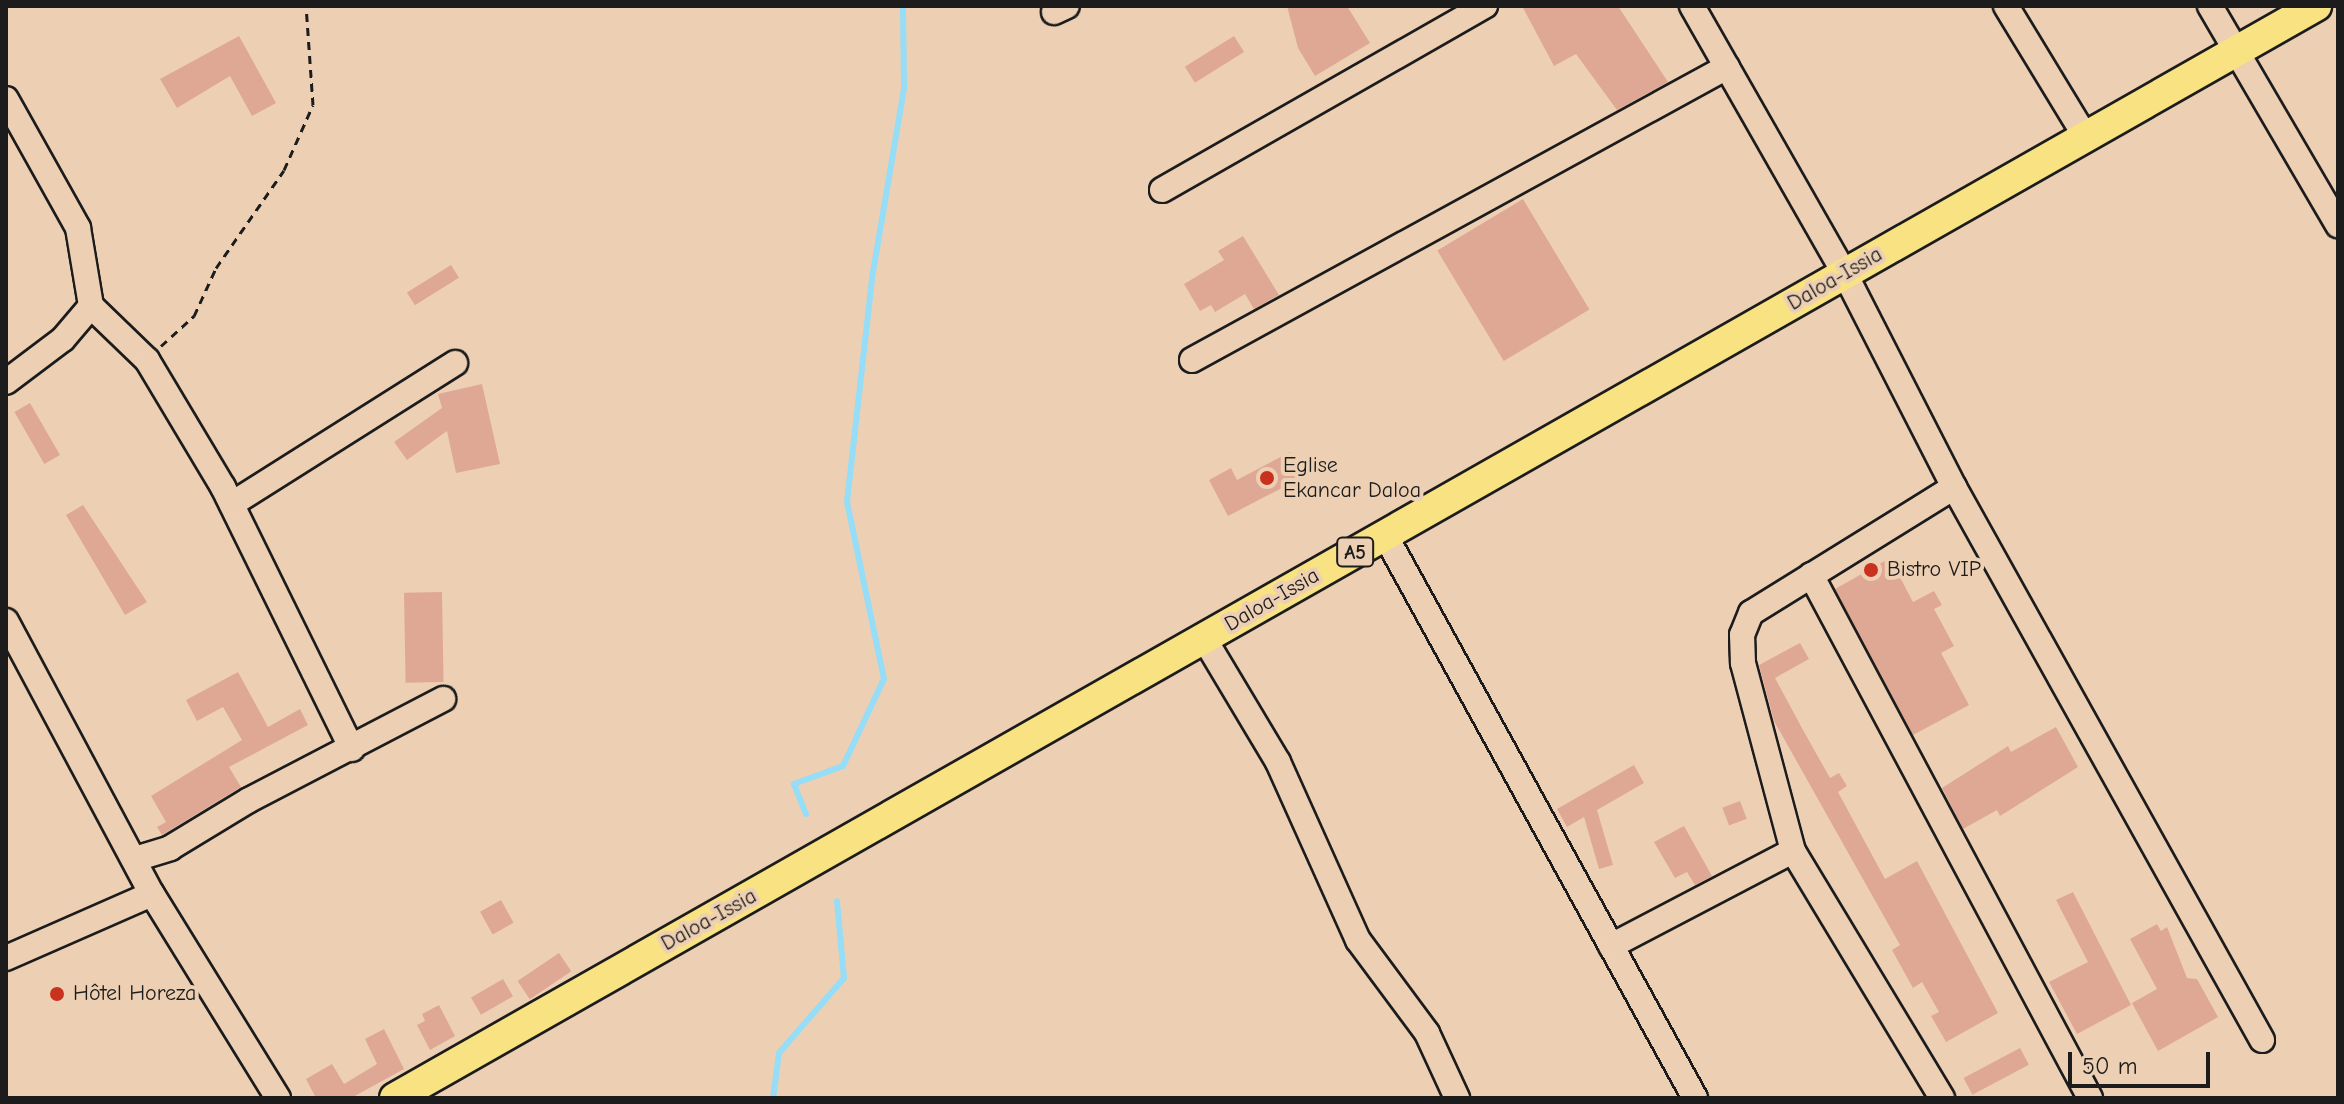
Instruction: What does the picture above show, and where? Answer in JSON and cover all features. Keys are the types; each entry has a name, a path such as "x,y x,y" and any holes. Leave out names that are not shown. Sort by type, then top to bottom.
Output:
{"main road":[{"name":"Daloa-Issia","path":"395,1098 2316,6"}],"street":[{"path":"1162,190 1485,6"},
{"path":"1692,6 1845,274 1954,487 2262,1040"},
{"path":"2006,6 2085,136"},
{"path":"2210,6 2338,225"},
{"path":"1192,360 1727,67"},
{"path":"6,99 78,228 91,306 147,360 232,504 352,749"},
{"path":"6,382 63,339 91,306"},
{"path":"232,504 455,363"},
{"path":"1942,1098 1793,851 1743,663 1742,635 1751,613 1954,487"},
{"path":"1385,535 1695,1098"},
{"path":"1811,575 2090,1098"},
{"path":"6,621 152,894 278,1098"},
{"path":"1205,640 1278,762 1351,927 1427,1033 1457,1098"},
{"path":"135,859 170,848 249,800 443,699"},
{"path":"1611,946 1793,851"},
{"path":"6,958 152,894"}],"path":[{"path":"147,360 194,316 216,268 296,145 313,105 306,6"}],"building":[{"path":"1287,6 1347,6 1370,43 1315,76 1298,48"},
{"path":"1522,6 1618,6 1668,82 1617,110 1576,54 1554,66"},
{"path":"239,36 276,103 252,116 230,76 177,108 160,79"},
{"path":"1234,36 1244,52 1195,83 1185,67"},
{"path":"1523,199 1589,310 1504,361 1437,251"},
{"path":"1243,236 1279,295 1254,309 1245,294 1215,312 1211,305 1200,311 1184,284 1224,260 1218,251"},
{"path":"451,265 459,278 415,305 407,293"},
{"path":"482,384 500,464 456,473 447,431 407,460 394,442 442,408 438,394"},
{"path":"30,403 60,455 44,464 14,412"},
{"path":"1290,452 1303,477 1228,516 1209,480 1231,468 1237,480"},
{"path":"83,505 147,602 125,615 66,515"},
{"path":"1890,558 1913,602 1934,591 1942,605 1934,609 1954,646 1941,653 1969,705 1913,735 1835,589"},
{"path":"442,592 444,682 406,683 404,593"},
{"path":"1800,643 1809,659 1775,678 1830,778 1839,773 1847,786 1838,792 1885,879 1917,861 1998,1013 1946,1042 1931,1016 1939,1012 1922,982 1913,988 1892,950 1900,945 1774,721 1759,665"},
{"path":"238,672 268,727 300,709 308,725 229,767 241,787 162,835 157,827 166,822 151,796 242,740 223,707 197,721 186,700"},
{"path":"2056,727 2078,767 2000,816 1997,810 1963,829 1942,788 2008,746 2011,752"},
{"path":"1634,765 1644,783 1597,810 1613,865 1599,869 1584,817 1567,827 1557,809"},
{"path":"1740,801 1747,819 1729,826 1722,808"},
{"path":"1684,826 1712,876 1695,885 1687,872 1675,878 1654,842"},
{"path":"2073,892 2131,1005 2077,1034 2049,982 2088,962 2056,900"},
{"path":"501,900 514,923 493,934 480,912"},
{"path":"2157,924 2161,931 2167,927 2187,978 2197,979 2218,1017 2158,1051 2132,1003 2157,989 2130,939"},
{"path":"559,953 571,971 530,999 518,981"},
{"path":"503,979 513,996 481,1015 471,998"},
{"path":"439,1005 455,1036 430,1050 417,1025 425,1021 422,1014"},
{"path":"384,1029 404,1069 351,1098 316,1098 306,1079 332,1064 344,1084 377,1064 365,1039"},
{"path":"2020,1048 2029,1065 1972,1095 1963,1078"}],"waterway":[{"path":"806,814 794,784 843,766 884,679 847,502 873,272 904,88 903,6"},
{"path":"773,1098 779,1053 844,978 837,901"}],"place":[{"name":"Eglise Ekancar Daloa","path":"1267,478"},
{"name":"Bistro VIP","path":"1871,570"},
{"name":"Hôtel Horeza","path":"57,994"}]}
